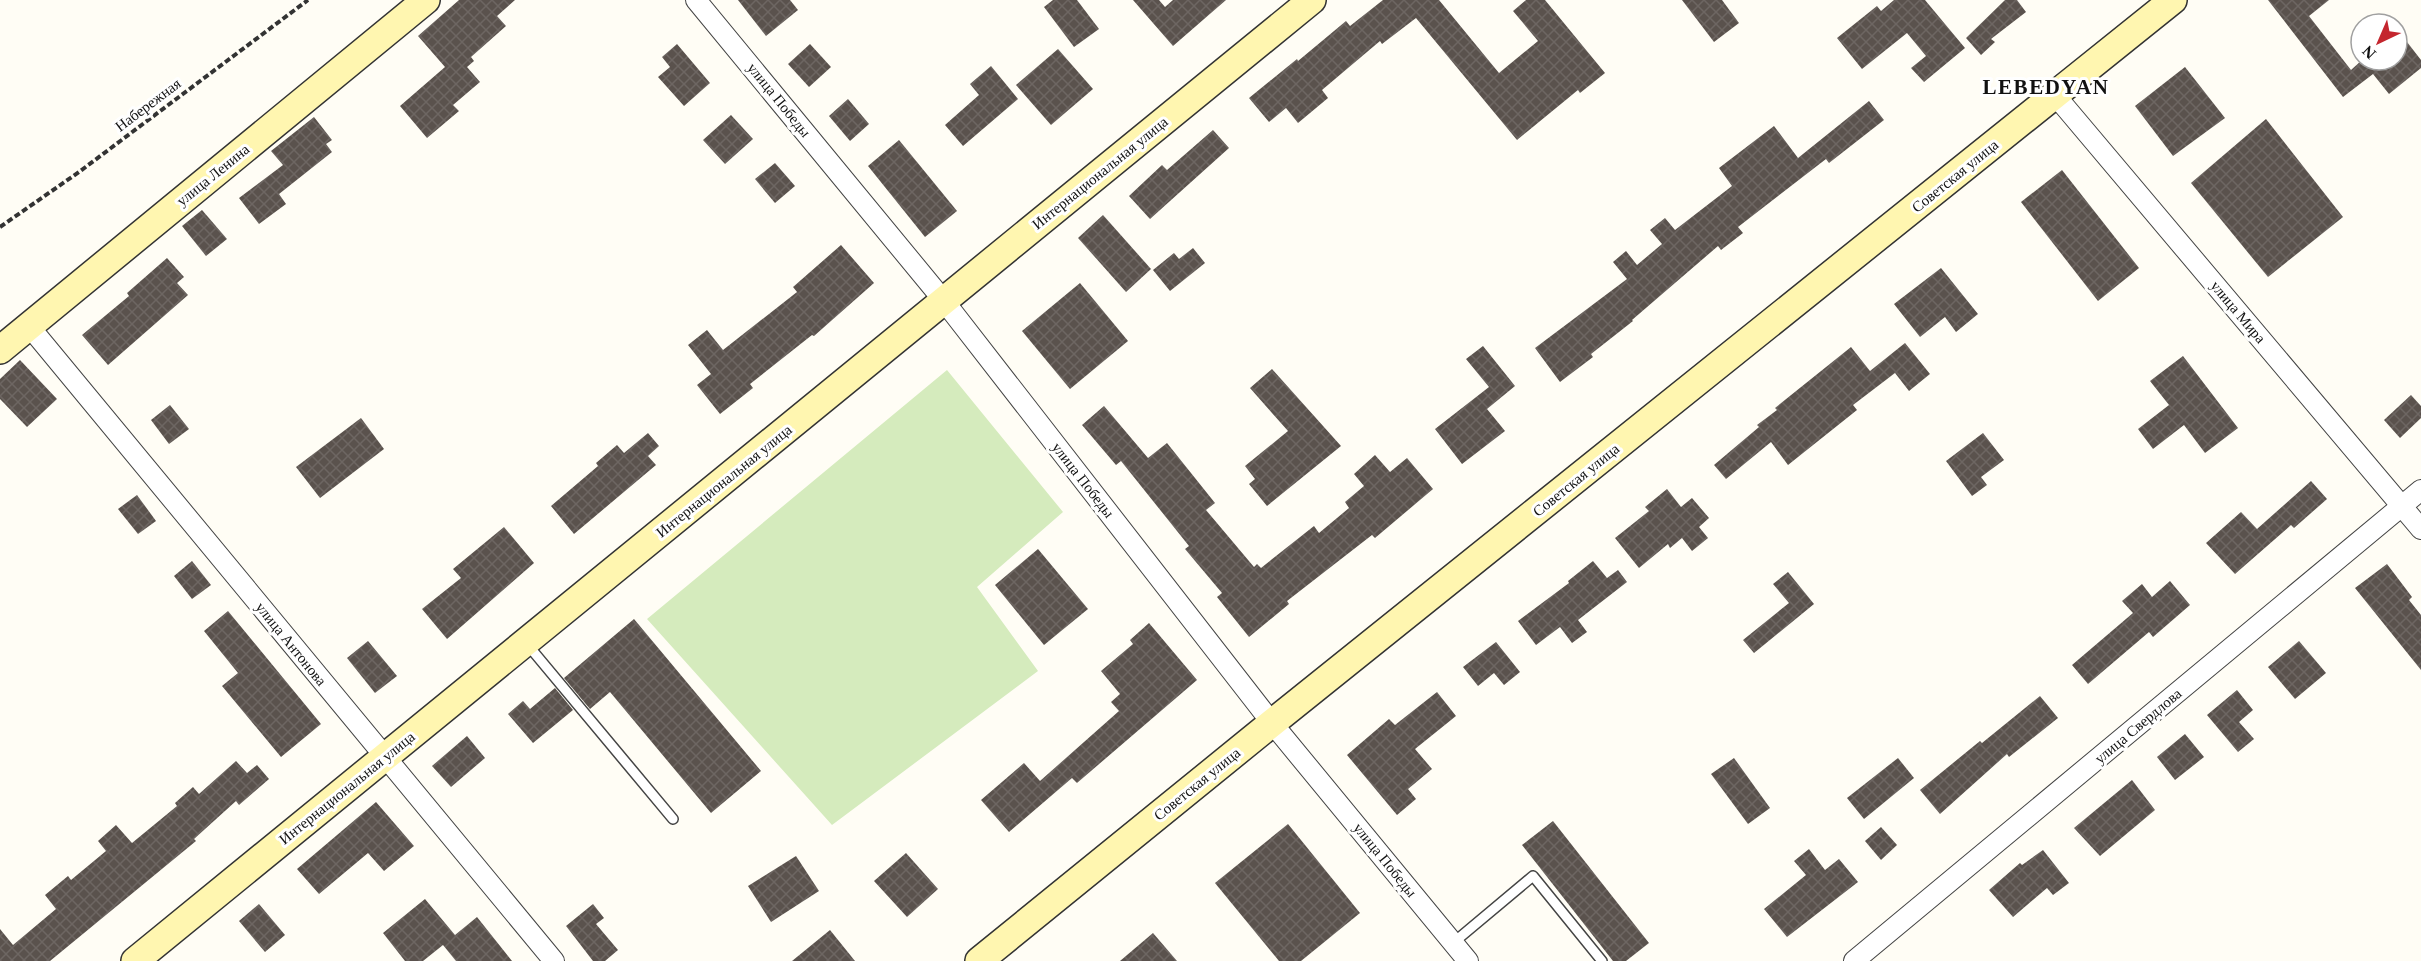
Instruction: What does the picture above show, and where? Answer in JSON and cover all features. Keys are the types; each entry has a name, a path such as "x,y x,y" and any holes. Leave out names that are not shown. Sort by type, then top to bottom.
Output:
{"main road":[{"name":"улица Ленина","path":"0,350 426,0"},
{"name":"Интернациональная улица","path":"135,961 1312,0"},
{"name":"Советская улица","path":"979,961 2173,0"}],"street":[{"name":"улица Победы","path":"696,0 944,301 1272,723 1467,961"},
{"name":"улица Мира","path":"2055,95 2421,529"},
{"name":"улица Антонова","path":"29,326 554,961"},
{"name":"улица Свердлова","path":"1854,961 2421,490"}],"lane":[{"path":"526,642 673,819"},
{"path":"1453,943 1533,876 1602,961"}],"path":[{"name":"Набережная","path":"0,227 79,172 308,0"}],"green space":[{"path":"947,370 1063,512 977,587 1038,671 832,825 647,619"}],"building":[{"path":"459,0 515,0 497,16 506,26 471,57 474,61 467,67 480,82 453,105 459,111 427,138 400,106 445,67 418,36"},
{"path":"738,0 790,0 798,10 766,36"},
{"path":"1053,0 1077,0 1099,29 1074,47 1044,7"},
{"path":"1133,0 1159,0 1165,7 1173,0 1226,0 1173,46"},
{"path":"1383,0 1439,0 1499,73 1538,41 1513,11 1526,0 1545,0 1605,73 1580,93 1578,90 1517,140 1416,18 1382,44 1380,41 1322,90 1328,98 1298,123 1286,108 1269,122 1249,98 1346,21 1350,26"},
{"path":"1682,0 1722,0 1739,23 1714,42"},
{"path":"1894,0 1925,0 1965,48 1924,82 1911,68 1926,56 1907,33 1862,69 1837,38 1877,6 1881,11"},
{"path":"2005,0 2017,0 2026,12 1991,39 1995,42 1981,55 1966,38"},
{"path":"2268,0 2329,0 2309,16 2349,67 2349,72 2409,72 2409,44 2421,60 2421,68 2389,94 2373,74 2343,97"},
{"path":"677,44 710,83 684,106 658,77 670,67 662,57"},
{"path":"810,44 831,67 809,87 788,64"},
{"path":"1058,49 1093,89 1051,125 1016,85"},
{"path":"991,66 1018,99 963,146 945,125 979,95 970,84"},
{"path":"2185,67 2225,118 2173,156 2135,106"},
{"path":"848,99 869,124 850,141 829,116"},
{"path":"1869,101 1884,120 1829,163 1826,159 1738,227 1743,233 1721,250 1718,246 1633,321 1591,354 1593,357 1560,382 1535,348 1627,279 1613,262 1626,251 1637,265 1662,244 1650,230 1665,218 1675,230 1732,186 1719,168 1774,126 1798,158"},
{"path":"731,115 753,139 725,164 703,140"},
{"path":"314,117 332,140 326,144 332,152 279,194 286,204 259,224 239,198 283,165 271,151"},
{"path":"2266,119 2343,217 2268,277 2191,183"},
{"path":"1213,130 1229,148 1150,219 1129,196 1162,165 1167,170"},
{"path":"899,140 957,211 925,237 868,166"},
{"path":"775,163 795,186 775,203 755,179"},
{"path":"2062,170 2139,268 2098,301 2021,202"},
{"path":"202,210 227,239 206,256 182,226"},
{"path":"1103,215 1151,269 1126,292 1078,238"},
{"path":"841,245 874,283 814,336 812,335 750,384 753,388 720,414 697,385 711,374 688,345 707,330 723,350 797,292 793,287"},
{"path":"1193,248 1205,263 1170,291 1153,270 1174,253 1179,259"},
{"path":"167,258 184,277 177,283 188,295 108,365 82,335 129,296 127,293"},
{"path":"1941,268 1978,314 1956,332 1945,317 1920,337 1894,304"},
{"path":"1080,283 1128,341 1070,389 1022,331"},
{"path":"1905,343 1930,374 1909,391 1895,373 1853,405 1857,410 1788,465 1771,442 1726,479 1714,465 1759,427 1757,425 1777,410 1775,408 1851,347 1870,371"},
{"path":"1483,346 1515,386 1487,409 1505,431 1462,464 1435,429 1489,387 1466,359"},
{"path":"2183,356 2238,428 2205,453 2184,425 2153,449 2138,429 2169,405 2150,381"},
{"path":"20,360 57,399 27,427 0,399 0,379"},
{"path":"1272,369 1341,446 1267,506 1249,484 1255,479 1245,466 1288,431 1250,388"},
{"path":"2411,395 2421,406 2421,418 2400,438 2384,420"},
{"path":"170,405 189,429 169,444 151,420"},
{"path":"1104,406 1148,458 1167,443 1215,503 1206,510 1254,567 1257,564 1261,568 1314,526 1319,533 1349,508 1345,502 1364,486 1354,474 1375,455 1390,472 1407,458 1433,489 1375,538 1372,535 1287,601 1289,604 1249,637 1217,597 1222,593 1185,549 1189,546 1121,461 1116,465 1082,425"},
{"path":"361,418 384,449 320,498 296,467"},
{"path":"648,433 659,446 648,456 656,465 574,534 551,506 598,466 596,463 617,445 624,453"},
{"path":"1983,433 2004,460 1981,477 1987,485 1972,496 1946,461"},
{"path":"2311,481 2327,499 2294,528 2291,525 2235,574 2206,543 2241,512 2257,529"},
{"path":"1667,489 1681,507 1692,498 1709,518 1699,527 1708,538 1692,551 1682,538 1670,548 1668,544 1639,568 1615,538 1649,511 1645,507"},
{"path":"137,495 156,521 138,534 118,509"},
{"path":"504,527 534,563 447,639 422,609 461,578 453,569"},
{"path":"1038,549 1088,609 1044,645 995,585"},
{"path":"192,561 211,585 192,599 174,576"},
{"path":"1593,561 1607,578 1618,570 1627,582 1578,620 1587,632 1572,643 1560,627 1536,645 1518,621 1569,583 1568,581"},
{"path":"2387,564 2412,597 2409,600 2421,615 2421,670 2355,588"},
{"path":"1788,572 1814,604 1754,653 1743,640 1789,603 1773,584"},
{"path":"2170,581 2190,605 2153,637 2149,632 2088,684 2072,665 2133,613 2122,601 2142,584 2152,597"},
{"path":"228,611 321,724 281,757 222,686 238,673 204,631"},
{"path":"634,619 761,771 711,813 610,692 590,709 564,678"},
{"path":"1149,623 1197,680 1077,783 1072,778 1009,832 981,800 1024,763 1040,781 1119,711 1111,702 1120,694 1101,671 1133,644 1130,640"},
{"path":"368,641 397,676 375,693 347,658"},
{"path":"2299,641 2326,673 2295,699 2268,667"},
{"path":"1496,642 1520,672 1504,685 1494,673 1478,686 1463,667"},
{"path":"555,688 573,710 533,743 508,714 523,701 530,709"},
{"path":"2237,690 2253,710 2239,722 2254,739 2238,752 2207,715"},
{"path":"1437,692 1456,716 1415,749 1432,769 1408,789 1416,799 1397,815 1347,755 1389,719 1395,725"},
{"path":"2040,696 2058,718 2009,757 2007,754 1940,814 1920,790"},
{"path":"2185,734 2204,757 2175,780 2157,757"},
{"path":"467,736 485,758 451,787 432,766"},
{"path":"1734,758 1770,808 1748,824 1711,774"},
{"path":"1898,758 1914,778 1864,819 1847,798"},
{"path":"236,761 247,773 257,765 269,779 239,805 236,801 194,839 196,841 50,961 0,961 0,929 13,945 56,909 45,895 68,876 71,880 106,851 98,841 116,825 132,843 177,806 175,803 193,787 199,794"},
{"path":"2132,780 2155,810 2100,856 2074,828"},
{"path":"376,802 414,846 384,871 368,853 319,894 297,869"},
{"path":"1553,821 1649,943 1626,961 1613,961 1522,845"},
{"path":"1288,824 1360,913 1301,961 1279,961 1215,883"},
{"path":"1881,827 1897,845 1881,860 1865,841"},
{"path":"1809,849 1825,870 1839,859 1858,882 1787,937 1764,909 1806,875 1794,861"},
{"path":"2043,850 2069,883 2053,895 2047,888 2013,917 1989,890 2020,863 2022,865"},
{"path":"906,853 938,889 907,917 874,881"},
{"path":"796,856 819,891 771,922 748,886"},
{"path":"425,899 455,935 477,917 512,961 456,961 443,945 423,961 405,961 383,933"},
{"path":"259,904 285,935 265,952 239,921"},
{"path":"593,904 604,918 596,924 618,950 605,961 593,961 566,926"},
{"path":"830,930 855,961 792,961"},
{"path":"1153,933 1177,961 1120,961"}],"district":[{"name":"LEBEDYAN","path":"2046,87"}]}
